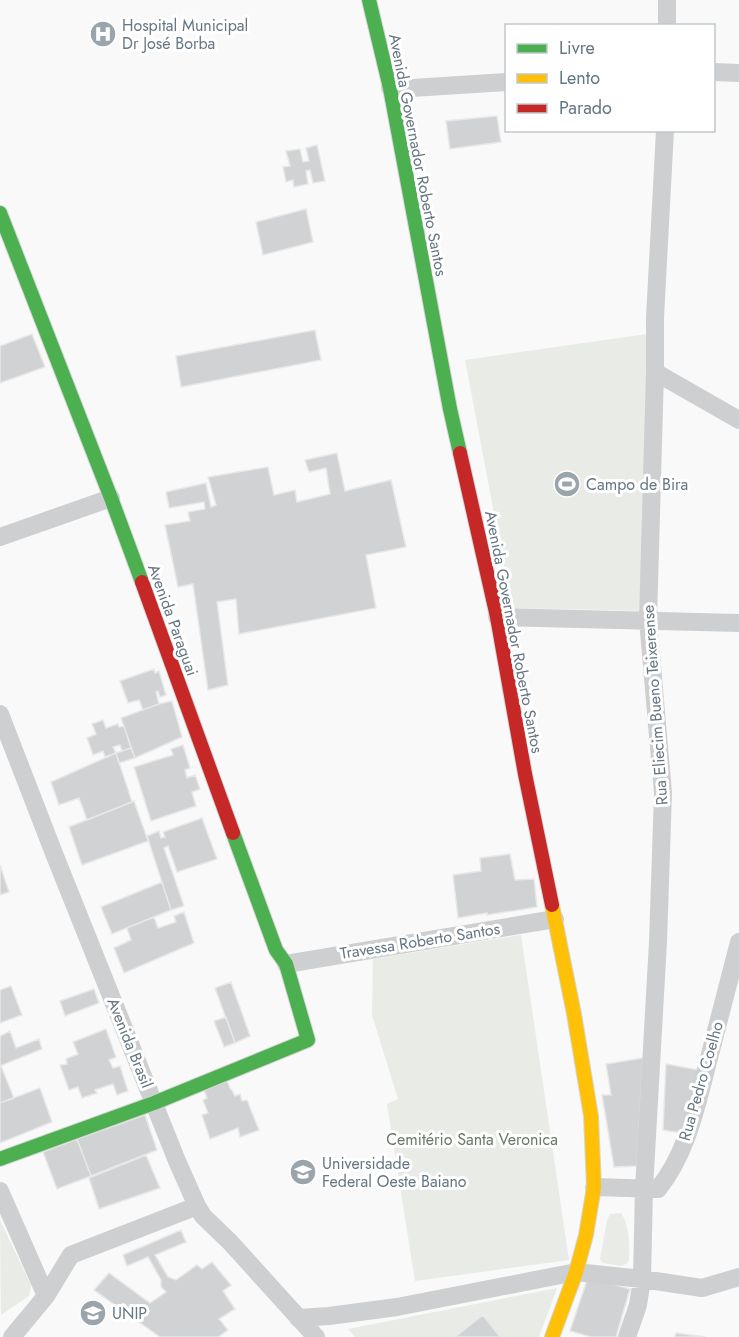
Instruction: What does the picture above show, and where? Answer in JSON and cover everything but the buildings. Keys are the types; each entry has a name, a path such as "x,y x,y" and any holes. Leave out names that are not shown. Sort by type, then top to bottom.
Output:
{"street":[{"name":"Avenida Governador Roberto Santos","path":"369,0 390,88 450,409 497,617 525,774 574,1014 591,1116 594,1187 586,1235 576,1272 552,1337"},
{"path":"667,0 667,24"},
{"path":"715,72 739,73"},
{"path":"390,88 505,82"},
{"name":"Rua Eliecim Bueno Teixerense","path":"642,1279 644,1189 658,942 663,793 648,620 655,318 665,132"},
{"name":"Avenida Paraguai","path":"0,213 111,498 276,950 286,964 308,1040 154,1103"},
{"path":"655,372 739,420"},
{"path":"0,537 111,498"},
{"path":"497,617 739,622"},
{"name":"Avenida Brasil","path":"0,714 177,1161 197,1206 203,1216 230,1242 316,1337"},
{"name":"Travessa Roberto Santos","path":"286,964 555,919"},
{"name":"Rua Pedro Coelho","path":"594,1187 658,1189 668,1177 695,1112 739,942"},
{"path":"0,1159 154,1103"},
{"path":"0,1191 46,1296"},
{"path":"12,1337 46,1296 71,1255 197,1206"},
{"path":"298,1318 397,1307 576,1272 702,1288 739,1278"},
{"path":"627,1337 638,1305 642,1279"}],"green space":[{"name":"Campo de Bira","path":"647,334 643,611 512,608 465,360"},
{"name":"Cemitério Santa Veronica","path":"521,935 569,1260 415,1281 387,1104 398,1099 372,1015 373,959"},
{"path":"621,1213 629,1238 628,1263 621,1266 603,1263 600,1259 607,1220 610,1214"},
{"path":"0,1220 31,1285 29,1296 1,1315"},
{"path":"557,1288 539,1337 355,1337 348,1329"}],"traffic: fast":[{"path":"369,0 390,88 460,453"},
{"path":"0,213 142,582"},
{"path":"0,1159 154,1103 308,1040 286,964 276,950 233,833"}],"traffic: slow":[{"path":"552,905 574,1014 591,1116 594,1187 586,1235 576,1272 552,1337"}],"traffic: jam":[{"path":"460,453 497,617 525,774 552,905"},
{"path":"142,582 233,833"}],"place":[{"name":"Hospital Municipal Dr José Borba","path":"103,34"},
{"name":"Campo de Bira","path":"567,484"},
{"name":"Universidade Federal Oeste Baiano","path":"303,1172"},
{"name":"UNIP","path":"93,1313"}]}
